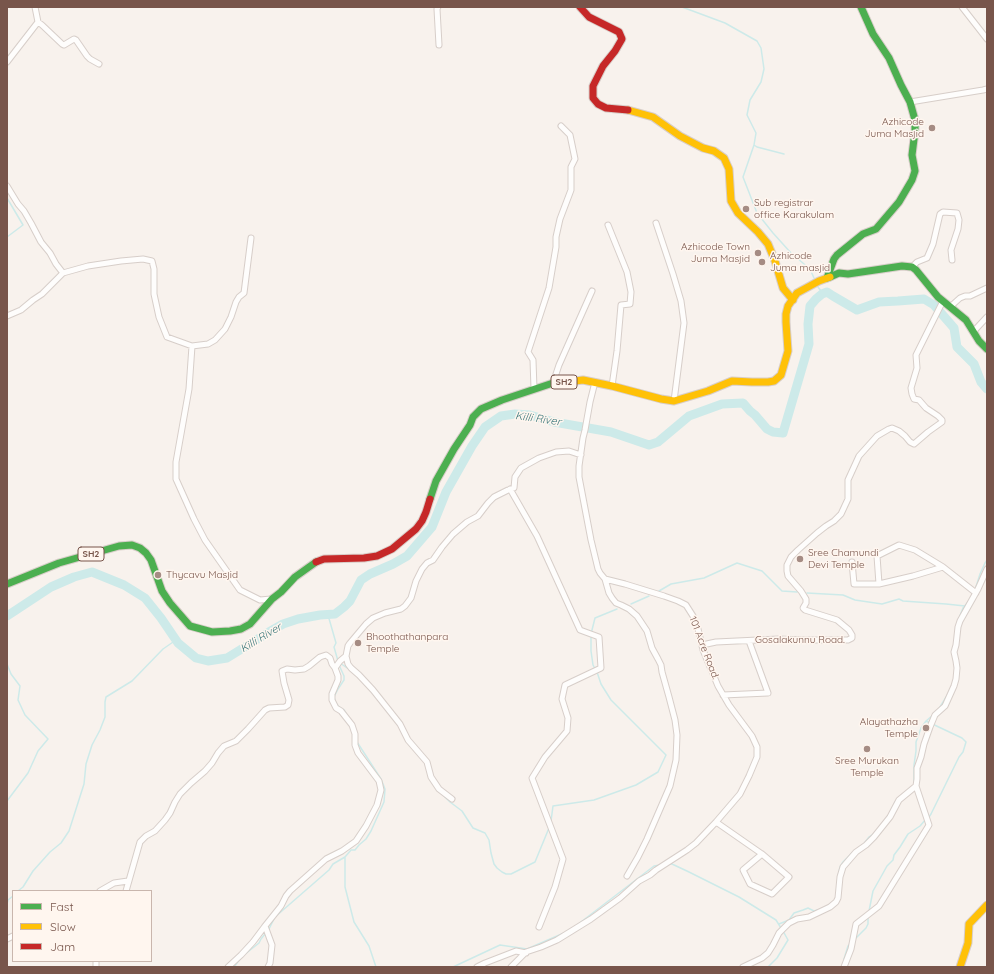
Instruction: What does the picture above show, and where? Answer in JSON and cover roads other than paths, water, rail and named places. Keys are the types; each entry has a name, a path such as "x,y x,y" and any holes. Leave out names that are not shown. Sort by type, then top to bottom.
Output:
{"main road":[{"path":"580,7 589,17 619,32 622,39 603,66 593,86 593,98 598,104 606,108 627,110 653,117 680,136 704,148 714,151 724,158 729,169 731,201 738,213 768,244 776,261 783,288 793,300"},
{"path":"827,278 834,259 863,234 876,229 899,202 912,180 914,171 912,155 915,131 910,102 889,58 874,34 861,7"},
{"name":"SH2","path":"7,584 59,563 119,546 132,545 140,548 146,553 151,560 162,591 176,611 190,626 212,632 241,629 250,624 295,577 314,563 324,560 377,556 392,550 416,529 426,512 436,481 473,418 481,409 502,400 553,383 583,380 674,401 708,391 732,381 774,381 781,375 788,351 786,314 788,306 798,293 839,273 848,274 902,266 912,268"},
{"path":"912,268 916,270 942,303 950,307 966,320 979,341 987,350"},
{"path":"960,967 968,943 969,924 987,905"}],"street":[{"path":"35,7 38,22 62,44 64,45 74,38 87,56 99,64"},
{"path":"438,7 436,9 439,45"},
{"path":"962,7 987,39"},
{"path":"7,62 38,22"},
{"path":"910,102 983,90 987,88"},
{"path":"534,389 533,360 528,352 549,288 556,247 556,237 560,219 571,190 571,167 575,159 570,135 561,126"},
{"path":"7,186 24,211 41,242 63,273"},
{"path":"912,268 917,262 927,258 940,214 943,212 957,213 959,220 958,229 951,250 952,260"},
{"path":"656,223 681,301 684,323 674,401"},
{"path":"608,225 627,272 631,292 630,304 621,305 612,386"},
{"path":"7,316 21,310 42,294 63,273 88,266 121,261 143,259 152,260 154,269 154,294 159,317 167,337 192,346 208,344 215,340 225,329 236,302 239,297 244,294 251,238"},
{"path":"950,307 960,298 970,296 987,288"},
{"path":"553,383 559,365 592,291"},
{"name":"Gosalakunnu Road.","path":"702,646 716,642 779,638 804,640 850,640 853,638 848,629 837,620 805,610 803,608 806,603 806,599 788,576 787,566 791,557 798,550 841,514 848,499 848,480 859,456 877,436 892,428 900,431 910,442 914,444 942,422 937,415 926,408 919,400 914,399 911,390 918,368 916,355 942,303"},
{"path":"973,332 987,316"},
{"path":"192,346 189,389 176,462 176,479 205,540 240,590 260,600 272,600"},
{"path":"595,382 583,438 579,466 582,499 591,540 598,568 605,579 609,592 614,600 637,616 647,631 651,645 660,665 675,720 677,734 676,760 670,786 643,847 627,876"},
{"path":"452,799 439,790 431,777 427,762 408,740 400,724 373,690 348,664 346,656 348,646 366,624 373,618 386,612 401,609 406,604 411,598 416,581 422,569 427,563 433,560 453,534 467,522 478,516 494,497 514,488 515,478 518,472 525,465 546,455 561,451 570,451 581,455"},
{"path":"510,489 537,536 580,630 599,637 601,668 565,685 562,699 568,718 567,731 545,757 532,778 563,859 555,887 539,926"},
{"path":"879,584 877,556 899,545 915,550 943,567 976,593"},
{"path":"852,562 854,584 879,584 943,567"},
{"path":"844,967 851,949 856,924 879,906 929,825 916,786 918,768 931,724 935,715 944,706 956,679 957,668 954,652 958,638 959,624 987,569"},
{"name":"101 Acre Road.","path":"511,967 525,952 541,947 563,936 612,904 640,881 696,843 740,794 757,757 757,751 752,736 728,706 703,650 693,616 686,605 664,596 605,579"},
{"path":"723,695 768,693 750,641"},
{"path":"126,890 138,845 146,836 155,831 165,820 170,813 175,800 180,794 205,771 224,746 236,741 265,710 288,705 289,700 282,671 287,669 304,669 324,655 330,658 332,664 337,664"},
{"path":"337,664 346,656"},
{"path":"228,967 242,955 266,926 290,891 326,859 342,851 356,841 377,805 381,790 376,777 358,753 355,746 355,734 352,726 341,711 336,708 332,700 332,694 338,680 337,664"},
{"path":"743,967 762,958 768,953 782,930 789,923 794,920 809,917 830,907 836,902 843,867 856,852 874,837 890,817 899,800 916,786"},
{"path":"716,822 762,854 789,877 772,894 750,884 743,870 762,854"},
{"path":"102,890 114,883 128,882"},
{"path":"266,926 272,945 270,963 268,967"},
{"path":"477,967 516,951 525,952"}],"waterway":[{"path":"682,7 725,23 757,41 761,48 764,69 761,82 750,100 747,115 756,133 754,145"},
{"path":"784,154 754,145 743,177 757,213 791,253 810,269 814,278"},
{"path":"7,198 23,225 7,237"},
{"name":"Killi River","path":"818,287 821,291 818,298"},
{"name":"Killi River","path":"7,616 51,587 74,577 92,572 124,585 145,598 178,643 196,658 208,661 227,658 283,624 298,619 335,614 350,601 361,580 407,556 432,527 446,492 472,446 485,427 501,416 515,414 530,415 554,422 611,432 649,445 658,442 689,416 722,404 743,403 767,429 773,432 783,433 809,344 808,324 810,306 822,294 827,292 857,310 879,302 924,299 934,305 954,328 957,347 974,364 981,382 987,389"},
{"path":"975,590 980,574 987,560"},
{"path":"659,591 671,584 704,578 737,563 762,571 782,591 797,592"},
{"path":"807,593 843,595 855,600 882,604 899,599 903,601 965,606"},
{"path":"631,604 649,596"},
{"path":"958,621 963,608 968,602"},
{"path":"551,821 553,806 594,800 636,785 658,772 666,755 611,700 601,684 593,665 591,634 595,618 617,609"},
{"path":"328,615 336,643 334,647 338,661"},
{"path":"19,890 23,887 33,871 50,852 61,843 69,831 84,784 86,764 92,745 105,717 106,697 132,681 163,649 176,640"},
{"path":"340,663 350,670"},
{"path":"7,664 11,674 20,686 18,700 25,715 48,739 38,751 28,773 7,801"},
{"path":"339,665 344,676 344,680 334,697 336,703 347,715"},
{"path":"940,707 948,694"},
{"path":"914,783 916,742 921,728 933,715"},
{"path":"926,721 962,738 966,742 963,752 959,757 929,817"},
{"path":"269,929 275,917 329,870 333,864 345,857 351,850 355,850 366,839 371,831 384,802 385,789 381,779 357,742"},
{"path":"442,794 462,811 473,828 485,833 489,840 494,864 506,874 511,874 535,862 549,828"},
{"path":"890,813 895,802"},
{"path":"869,911 873,891 887,866 893,860 894,855 908,834 920,826 926,819"},
{"path":"863,845 869,837 876,832"},
{"path":"838,876 843,862 852,853"},
{"path":"345,857 345,887 354,922 369,946 376,967"},
{"path":"669,864 689,872 739,897 776,920 781,928"},
{"path":"577,925 654,866 660,865"},
{"path":"7,904 8,900 12,897"},
{"path":"779,924 789,920 794,913 808,908 814,911 821,909"},
{"path":"855,939 866,928 868,924 868,917"},
{"path":"768,967 777,958 788,940 783,931"},
{"path":"453,967 500,945 527,949 564,933"},
{"path":"244,955 259,943 265,934"},
{"path":"844,959 850,944"},
{"path":"234,967 240,959"}],"place":[{"name":"Azhicode Juma Masjid","path":"932,128"},
{"name":"Sub registrar office Karakulam","path":"746,209"},
{"name":"Azhicode Town Juma Masjid","path":"758,253"},
{"name":"Azhicode Juma masjid","path":"762,262"},
{"name":"Sree Chamundi Devi Temple","path":"800,559"},
{"name":"Thycavu Masjid","path":"158,575"},
{"name":"Bhoothathanpara Temple","path":"358,643"},
{"name":"Alayathazha Temple","path":"926,728"},
{"name":"Sree Murukan Temple","path":"867,749"}]}
